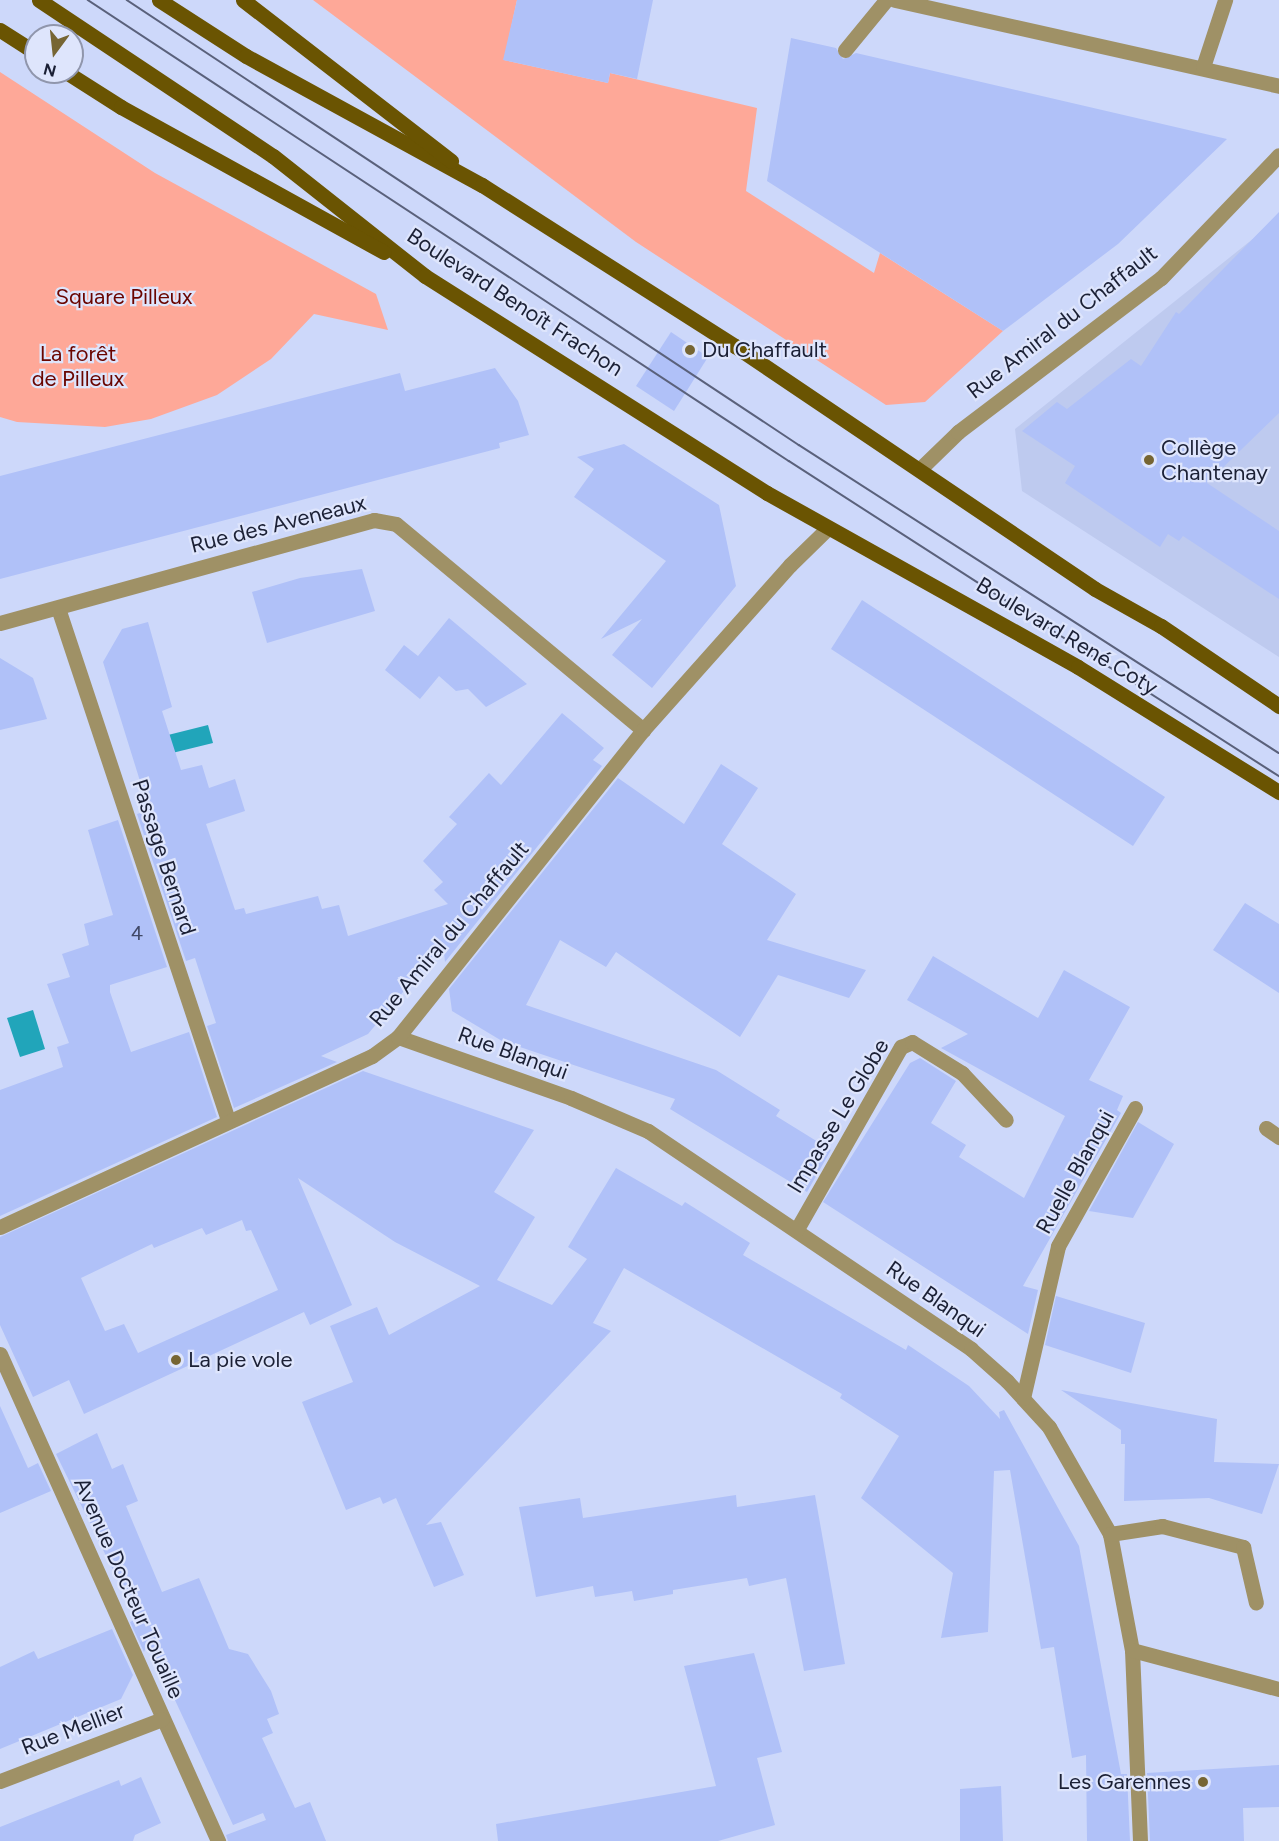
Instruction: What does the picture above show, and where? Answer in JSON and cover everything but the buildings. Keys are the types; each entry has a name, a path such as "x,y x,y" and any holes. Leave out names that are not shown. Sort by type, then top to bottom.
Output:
{"main road":[{"name":"Boulevard Benoît Frachon","path":"39,0 273,156 425,276 827,529"},
{"path":"159,0 246,56 482,185 735,345 1095,589 1161,626 1279,706"},
{"path":"243,0 482,185"},
{"path":"0,30 24,45"},
{"path":"84,82 425,276"},
{"name":"Boulevard René Coty","path":"827,529 954,595 1078,667 1279,792"}],"street":[{"path":"845,50 886,0"},
{"path":"895,0 1203,67 1279,86"},
{"path":"1203,67 1225,0"},
{"name":"Rue Amiral du Chaffault","path":"920,469 957,432 1161,278 1279,155"},
{"name":"Rue des Aveneaux","path":"0,623 374,520 396,524 643,730"},
{"name":"Rue Amiral du Chaffault","path":"0,1227 228,1120 372,1056 398,1037 643,730 790,565 827,529"},
{"name":"Passage Bernard","path":"58,608 228,1120"},
{"name":"Rue Blanqui","path":"398,1037 571,1098 648,1131 797,1229 971,1349 1023,1398 1049,1427 1110,1534 1131,1650 1140,1841"},
{"name":"Impasse Le Globe","path":"797,1229 901,1047 912,1042 962,1073 1006,1120"},
{"name":"Ruelle Blanqui","path":"1023,1398 1058,1246 1135,1108"},
{"name":"Avenue Docteur Touaille","path":"0,1354 218,1841"},
{"path":"1110,1534 1162,1526 1243,1546 1256,1603"},
{"path":"1131,1650 1279,1689"},
{"name":"Rue Mellier","path":"0,1781 162,1719"}],"shaded area":[{"name":"Collège Chantenay","path":"1279,213 1279,657 1022,491 1015,429 1254,238"}],"green space":[{"path":"313,0 517,0 504,60 608,83 610,73 757,108 746,191 874,273 880,253 1003,331 925,402 886,405 636,242"},
{"name":"Square Pilleux","path":"0,72 155,173 376,294 388,330 314,314 271,359 217,395 151,419 105,427 17,422 0,417"}],"water":[{"path":"208,725 213,743 164,755 160,737"},
{"path":"33,1010 45,1049 20,1057 7,1018"}],"tram line":[{"path":"88,0 789,461 1279,776"},
{"path":"127,0 799,445 1279,753"}],"place":[{"name":"Du Chaffault","path":"690,350"},
{"name":"Collège Chantenay","path":"1149,460"},
{"name":"La pie vole","path":"176,1360"},
{"name":"Les Garennes","path":"1203,1782"}],"park label":[{"name":"La forêt de Pilleux","path":"78,366"}]}
